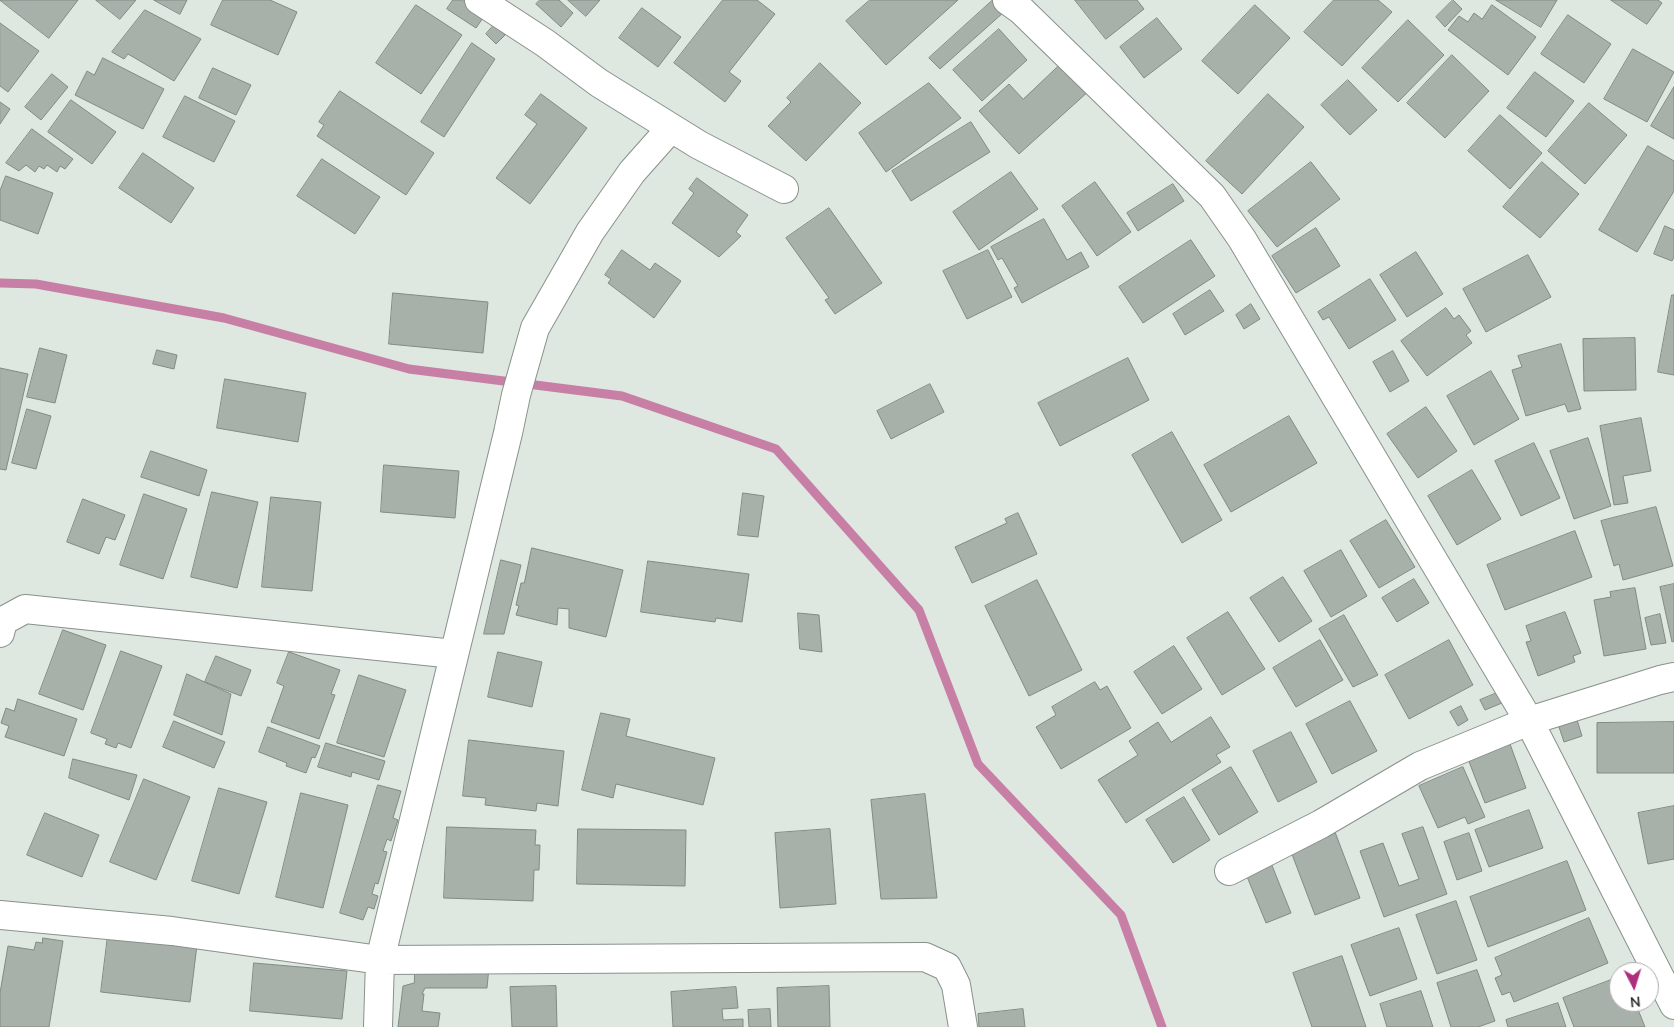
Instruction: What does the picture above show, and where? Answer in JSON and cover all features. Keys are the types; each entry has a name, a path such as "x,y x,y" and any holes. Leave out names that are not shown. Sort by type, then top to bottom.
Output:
{"street":[{"path":"479,0 545,43 599,83 671,128 699,145 784,189"},
{"path":"1007,0 1021,10 1212,196 1242,238 1529,721 1674,1005"},
{"path":"378,1027 380,960 516,395 535,328 590,232 632,172 671,128"},
{"path":"0,633 3,621 25,609 454,654"},
{"path":"1228,871 1321,824 1420,766 1529,721 1674,677"},
{"path":"0,915 172,932 380,960 925,957 947,966 956,984 963,1027"}],"building":[{"path":"0,0 78,0 49,38"},
{"path":"96,0 136,0 120,19"},
{"path":"154,0 187,0 180,14"},
{"path":"223,0 270,0 297,12 278,55 211,25"},
{"path":"453,0 462,0 485,15 476,28 447,9"},
{"path":"540,0 559,0 573,13 561,27 536,4"},
{"path":"568,0 600,0 586,16"},
{"path":"723,0 757,0 775,14 729,72 741,81 725,102 674,63"},
{"path":"870,0 958,0 886,65 846,21"},
{"path":"993,0 1004,12 940,69 929,58"},
{"path":"1075,0 1137,0 1144,9 1106,39"},
{"path":"1334,0 1378,0 1392,12 1342,66 1304,32"},
{"path":"1453,0 1462,9 1445,27 1436,17"},
{"path":"1496,0 1557,0 1541,27"},
{"path":"1611,0 1658,0 1662,3 1647,24"},
{"path":"416,5 462,35 421,94 376,63"},
{"path":"1255,5 1290,38 1238,94 1202,61"},
{"path":"1492,5 1536,37 1508,75 1448,30 1459,16 1468,22 1474,13 1482,19"},
{"path":"642,8 681,37 658,67 619,38"},
{"path":"145,10 201,39 174,81 128,54 124,59 112,52"},
{"path":"1568,15 1611,44 1584,83 1541,54"},
{"path":"1157,18 1182,49 1144,78 1120,47"},
{"path":"1408,20 1444,55 1398,102 1362,68"},
{"path":"0,23 39,51 8,92 0,86"},
{"path":"494,25 505,35 496,44 486,34"},
{"path":"999,29 1027,60 982,101 953,70"},
{"path":"472,43 495,59 444,137 421,122"},
{"path":"1633,49 1674,72 1647,122 1604,99"},
{"path":"1452,55 1489,91 1445,138 1407,103"},
{"path":"103,58 164,89 143,129 75,95 87,71 94,75"},
{"path":"1064,61 1090,90 1019,154 979,111 1009,84 1023,99"},
{"path":"820,63 861,103 806,161 768,126 791,102 787,98"},
{"path":"213,68 251,85 236,115 199,98"},
{"path":"1535,72 1574,101 1546,137 1507,108"},
{"path":"52,74 68,87 41,120 25,107"},
{"path":"1348,80 1377,110 1350,135 1321,105"},
{"path":"929,83 961,118 886,172 859,133"},
{"path":"1674,87 1674,139 1651,126"},
{"path":"340,91 434,153 406,195 317,136 324,125 319,122"},
{"path":"541,94 587,128 530,204 496,178 537,124 525,115"},
{"path":"1268,94 1304,127 1242,194 1206,161"},
{"path":"185,96 235,121 214,162 163,137"},
{"path":"71,100 116,132 92,164 48,132"},
{"path":"0,102 10,109 0,124"},
{"path":"1589,103 1627,135 1585,184 1548,151"},
{"path":"1500,115 1542,153 1510,189 1468,151"},
{"path":"971,122 990,152 911,201 892,171"},
{"path":"32,129 73,159 65,169 60,166 57,172 47,165 44,169 39,166 35,172 26,165 19,171 6,163"},
{"path":"1648,146 1674,161 1674,191 1637,252 1599,230"},
{"path":"143,153 194,188 171,223 119,188"},
{"path":"322,159 380,197 355,234 297,196"},
{"path":"1311,162 1340,199 1277,247 1248,211"},
{"path":"1542,162 1579,194 1540,238 1503,207"},
{"path":"1011,172 1038,209 979,250 953,212"},
{"path":"6,176 53,193 38,234 0,220 0,191"},
{"path":"697,178 748,215 736,232 741,236 719,257 672,223 694,193 689,189"},
{"path":"1095,182 1131,232 1097,256 1062,206"},
{"path":"1173,184 1184,201 1138,231 1127,213"},
{"path":"829,208 882,283 835,314 825,300 829,298 786,238"},
{"path":"1044,219 1067,260 1081,252 1089,267 1022,303 1014,288 1018,286 1002,258 998,260 991,247"},
{"path":"1665,226 1674,230 1674,257 1672,261 1654,254"},
{"path":"1316,228 1340,266 1296,293 1272,256"},
{"path":"1191,240 1215,276 1143,323 1119,287"},
{"path":"622,250 650,270 655,263 681,281 654,318 608,283 611,279 605,275"},
{"path":"988,250 1012,297 967,319 943,271"},
{"path":"1416,252 1443,294 1407,317 1380,275"},
{"path":"1528,255 1551,297 1486,332 1463,289"},
{"path":"1370,279 1396,320 1349,349 1329,317 1323,320 1318,312"},
{"path":"1210,290 1224,311 1185,335 1173,314"},
{"path":"393,293 488,302 483,353 389,344"},
{"path":"1672,295 1674,295 1674,375 1658,372"},
{"path":"1251,304 1260,319 1244,329 1236,315"},
{"path":"1446,308 1454,319 1459,315 1471,331 1466,335 1472,343 1427,376 1401,341"},
{"path":"1635,338 1636,390 1584,391 1583,339"},
{"path":"1561,344 1581,409 1568,412 1565,404 1526,416 1512,370 1522,367 1518,356"},
{"path":"40,348 67,355 55,403 27,397"},
{"path":"157,350 177,355 174,369 153,364"},
{"path":"1393,351 1409,381 1390,392 1373,362"},
{"path":"1128,358 1149,400 1060,446 1038,403"},
{"path":"0,368 28,374 6,470 0,469"},
{"path":"1491,371 1519,419 1474,445 1447,396"},
{"path":"225,379 306,393 298,442 217,428"},
{"path":"930,384 944,412 891,439 877,411"},
{"path":"1426,407 1457,451 1418,478 1387,434"},
{"path":"27,409 51,416 36,469 12,463"},
{"path":"1289,416 1317,463 1231,512 1204,465"},
{"path":"1641,418 1651,471 1623,476 1628,503 1614,505 1600,426"},
{"path":"1172,432 1222,520 1182,543 1132,455"},
{"path":"1588,438 1611,506 1574,519 1550,451"},
{"path":"1534,443 1560,498 1521,516 1495,461"},
{"path":"151,451 207,470 199,496 141,477"},
{"path":"384,465 459,471 455,518 381,512"},
{"path":"1472,470 1501,519 1457,545 1428,496"},
{"path":"212,492 258,502 237,588 191,577"},
{"path":"743,493 764,496 758,537 738,535"},
{"path":"144,494 187,509 163,579 120,565"},
{"path":"271,497 321,502 312,591 262,587"},
{"path":"83,499 125,515 115,540 106,537 99,554 67,542"},
{"path":"1656,507 1673,566 1623,580 1619,564 1614,566 1601,521"},
{"path":"1018,513 1037,554 972,583 955,547 1007,523 1005,519"},
{"path":"1386,520 1415,567 1379,588 1350,541"},
{"path":"1575,531 1592,577 1505,610 1487,565"},
{"path":"532,548 623,570 606,637 569,628 569,609 558,608 557,625 516,615 519,606 516,605 521,583 524,583"},
{"path":"1341,550 1367,596 1331,617 1304,571"},
{"path":"501,560 521,565 504,634 484,634"},
{"path":"648,561 749,574 742,622 716,618 715,622 641,612"},
{"path":"1283,577 1312,621 1279,642 1250,598"},
{"path":"1414,579 1429,603 1397,622 1382,598"},
{"path":"1037,580 1082,670 1029,696 985,606"},
{"path":"1674,584 1674,641 1672,642 1660,587"},
{"path":"1635,588 1646,649 1604,656 1594,600 1611,597 1610,592"},
{"path":"1228,612 1265,669 1222,695 1187,638"},
{"path":"1565,612 1581,653 1573,656 1575,662 1538,676 1526,642 1531,641 1526,626"},
{"path":"798,613 819,615 822,652 800,649"},
{"path":"1660,614 1666,643 1651,645 1645,618"},
{"path":"1344,615 1378,675 1353,687 1319,629"},
{"path":"63,630 106,645 83,710 39,694"},
{"path":"1320,640 1343,680 1296,707 1273,668"},
{"path":"1449,640 1473,685 1409,719 1385,675"},
{"path":"1174,646 1202,689 1162,714 1134,672"},
{"path":"121,651 162,666 131,748 118,743 116,748 105,744 107,739 91,733"},
{"path":"289,652 340,670 331,694 335,695 319,739 271,722 284,686 277,683"},
{"path":"498,652 542,662 532,707 488,697"},
{"path":"216,656 251,670 241,696 205,682"},
{"path":"187,674 231,694 222,735 174,715"},
{"path":"359,675 406,690 384,757 337,743"},
{"path":"1095,682 1100,690 1107,686 1131,728 1061,769 1036,727 1056,715 1052,707"},
{"path":"1497,693 1502,703 1485,710 1480,700"},
{"path":"18,699 77,719 64,756 5,737 9,726 1,723 6,708 14,711"},
{"path":"1350,701 1377,751 1332,774 1306,724"},
{"path":"1461,706 1468,720 1458,726 1450,712"},
{"path":"1573,707 1582,736 1564,742 1554,712"},
{"path":"601,713 630,719 626,736 715,758 703,805 616,784 613,798 582,790"},
{"path":"1211,717 1230,747 1216,755 1221,762 1126,823 1098,780 1138,755 1129,741 1158,722 1171,742"},
{"path":"174,721 225,742 214,768 163,747"},
{"path":"1674,722 1674,773 1597,773 1597,723"},
{"path":"268,727 320,746 315,758 312,757 306,773 286,766 287,763 259,752"},
{"path":"1291,732 1317,782 1278,802 1253,751"},
{"path":"469,740 564,751 558,806 537,803 536,811 485,805 486,798 463,796"},
{"path":"326,743 385,761 379,780 352,772 351,777 318,767"},
{"path":"1510,744 1526,788 1485,803 1468,759"},
{"path":"73,759 137,775 129,800 69,778"},
{"path":"1231,767 1258,812 1219,835 1192,790"},
{"path":"1463,767 1485,817 1468,824 1465,817 1438,828 1419,786"},
{"path":"144,779 190,797 156,880 110,862"},
{"path":"378,785 401,791 393,818 398,820 391,841 387,839 383,851 387,852 378,884 375,883 372,894 378,896 374,909 368,907 363,920 340,913"},
{"path":"219,788 267,802 239,894 192,881"},
{"path":"301,793 348,805 323,908 276,897"},
{"path":"925,794 937,898 881,899 871,800"},
{"path":"1184,797 1210,840 1173,863 1146,820"},
{"path":"1674,806 1674,859 1648,864 1638,813"},
{"path":"1529,810 1543,848 1489,867 1475,830"},
{"path":"45,813 99,835 82,877 27,855"},
{"path":"447,827 536,830 535,845 540,845 539,870 534,870 533,901 444,898"},
{"path":"1423,827 1447,894 1384,917 1360,851 1383,843 1399,886 1419,879 1402,834"},
{"path":"578,829 686,830 685,886 577,884"},
{"path":"830,829 836,904 780,908 775,833"},
{"path":"1335,832 1360,898 1315,915 1290,849"},
{"path":"1469,833 1482,871 1457,880 1444,842"},
{"path":"1267,853 1291,913 1266,923 1241,862"},
{"path":"1567,861 1586,910 1488,947 1470,897"},
{"path":"1456,901 1477,960 1437,974 1416,915"},
{"path":"1589,918 1608,963 1514,1002 1510,992 1502,995 1495,978 1502,975 1495,958"},
{"path":"1399,928 1417,979 1370,996 1351,945"},
{"path":"108,935 197,945 190,1002 101,992"},
{"path":"43,938 63,941 49,1027 0,1027 0,993 8,946 34,950 36,942 42,943"},
{"path":"1342,956 1366,1027 1312,1027 1293,973"},
{"path":"254,963 347,971 342,1019 250,1011"},
{"path":"415,966 489,967 487,988 425,988 422,994 424,994 422,1011 440,1013 438,1027 398,1027 403,986 414,983"},
{"path":"1477,970 1495,1021 1478,1027 1451,1027 1437,983"},
{"path":"1609,981 1609,1012 1639,1012 1645,1027 1574,1027 1563,998"},
{"path":"556,986 557,1027 512,1027 510,987"},
{"path":"829,986 830,1027 778,1027 777,988"},
{"path":"736,987 738,1008 722,1009 723,1020 743,1019 743,1027 673,1027 671,992"},
{"path":"1421,991 1433,1027 1387,1027 1380,1004"},
{"path":"1558,1003 1566,1027 1508,1027 1506,1020"},
{"path":"770,1009 771,1027 749,1027 748,1010"},
{"path":"1023,1009 1025,1027 979,1027 978,1014"}],"waterway":[{"path":"0,283 36,284 224,318 409,369 622,396 776,449 919,610 978,764 1121,915 1162,1027"}]}
